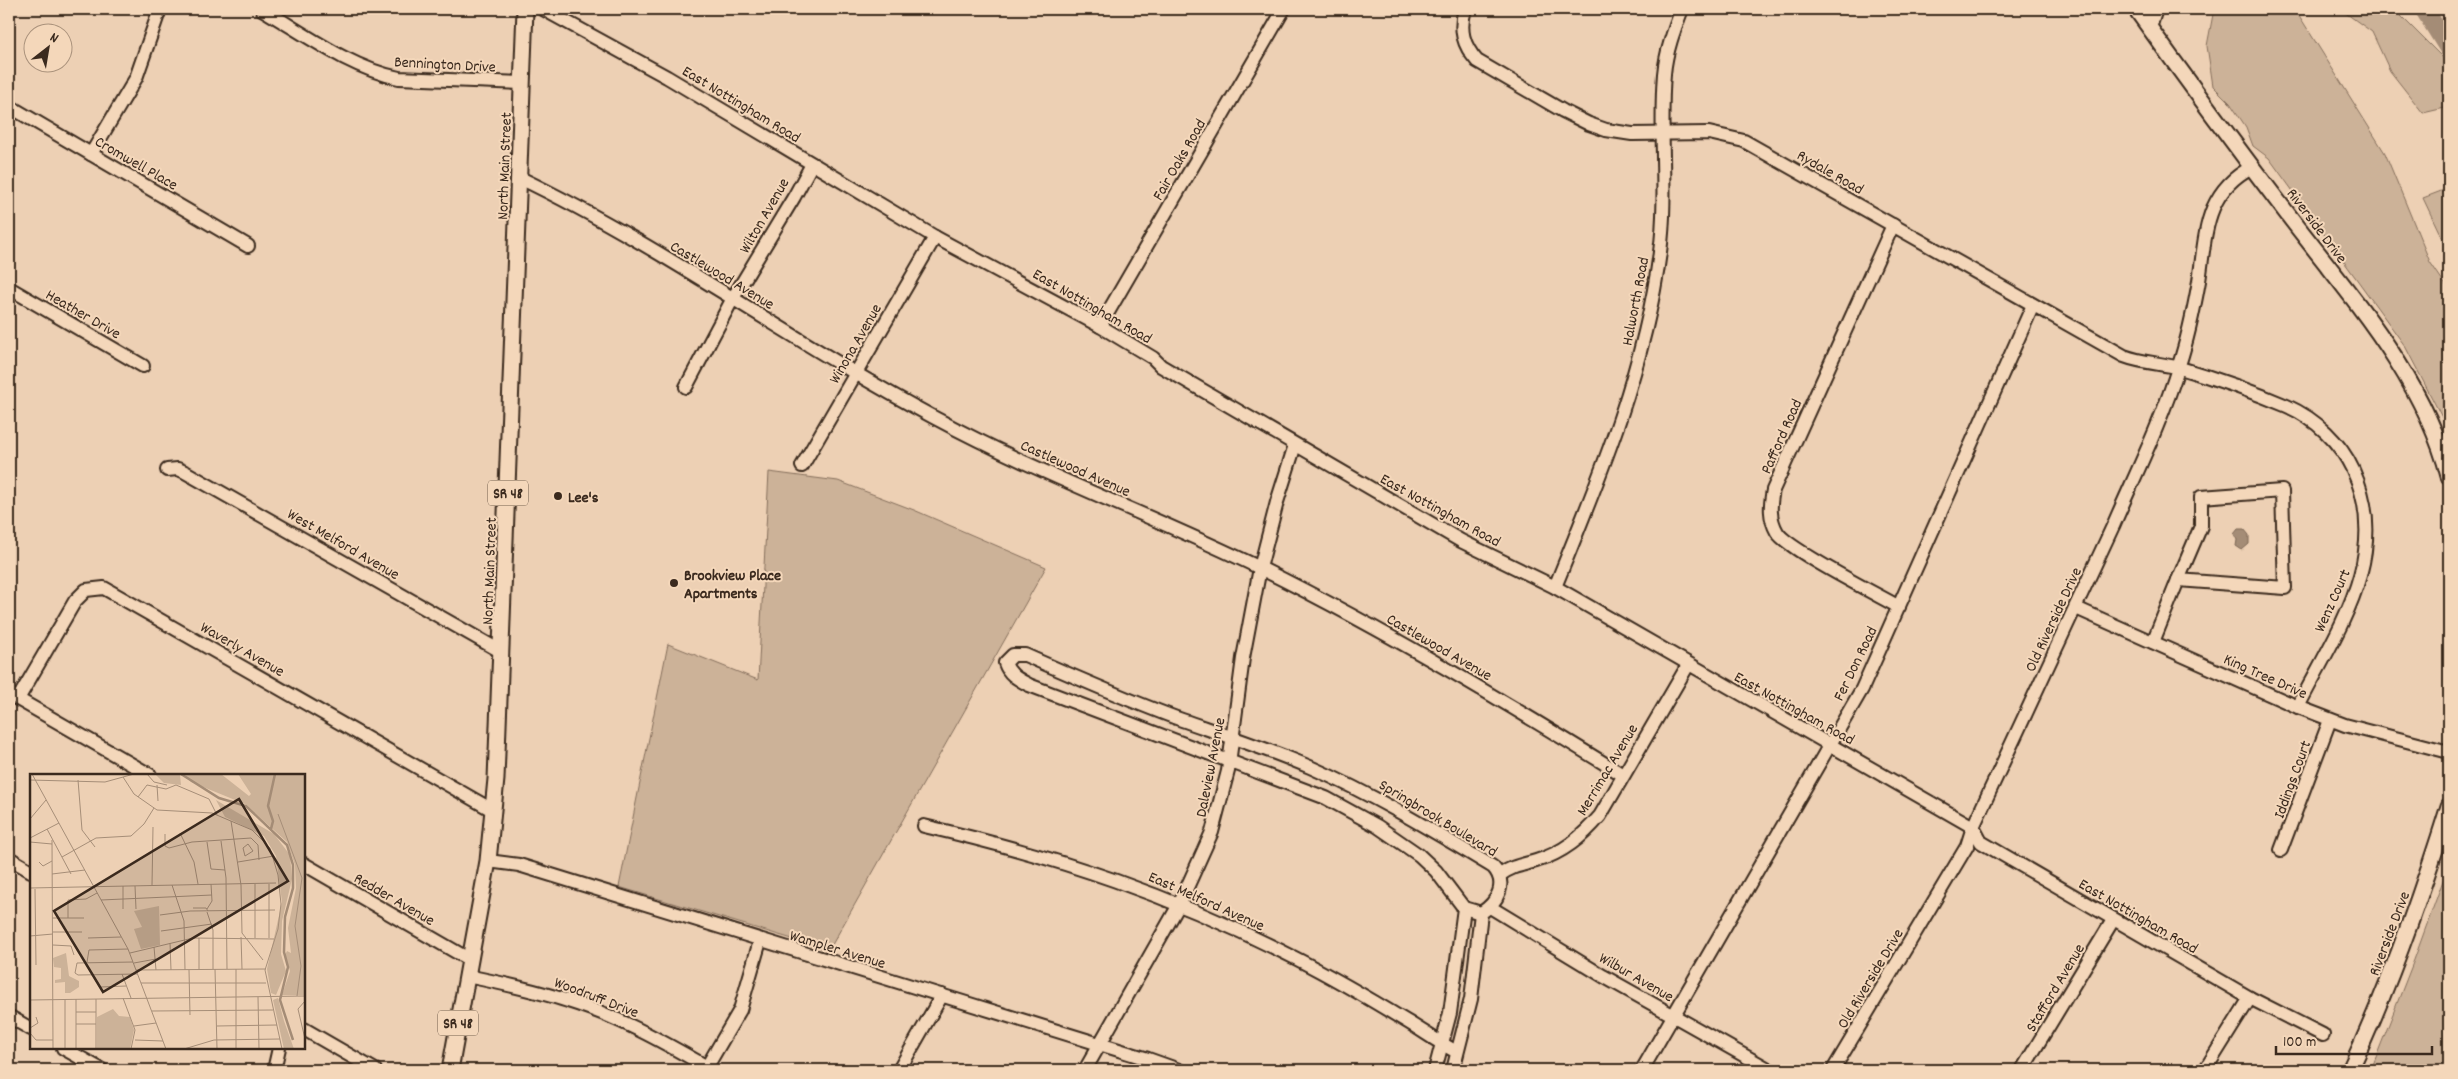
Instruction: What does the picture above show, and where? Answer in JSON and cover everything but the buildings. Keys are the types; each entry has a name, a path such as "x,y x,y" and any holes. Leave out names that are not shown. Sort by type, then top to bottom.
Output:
{"main road":[{"name":"North Main Street","path":"455,1068 467,976 488,860 494,811 502,652 526,9"},
{"name":"Riverside Drive","path":"2136,9 2252,167 2389,346 2429,422 2449,476"},
{"name":"Riverside Drive","path":"2350,1070 2396,964 2427,877 2449,806"}],"street":[{"path":"91,154 136,78 160,9"},
{"name":"Bennington Drive","path":"262,9 354,62 384,75 399,78 523,83"},
{"name":"East Nottingham Road","path":"543,9 667,77 934,237 1100,326 1152,358 1161,366 1461,541 1555,587 1973,827 1981,842 2250,998 2323,1035"},
{"name":"Fair Oaks Road","path":"1100,326 1284,9"},
{"name":"Rydale Road","path":"1465,9 1461,21 1464,40 1470,53 1483,66 1589,124 1619,133 1709,133 1744,141 2124,356 2179,368"},
{"name":"Halworth Road","path":"1555,587 1581,522 1643,346 1661,249 1664,73 1667,50 1682,9"},
{"path":"2150,28 2156,9"},
{"name":"Cromwell Place","path":"9,106 248,246"},
{"name":"Wilton Avenue","path":"686,387 733,298 794,198 812,164"},
{"name":"Old Riverside Drive","path":"1833,1070 1967,846 1973,827 2076,608 2165,409 2179,368 2194,306 2208,220 2223,190 2252,167"},
{"name":"Castlewood Avenue","path":"520,178 733,298 855,374 991,447 1260,568 1449,668 1623,775"},
{"name":"Pafford Road","path":"1893,225 1773,490 1770,510 1773,524 1786,542 1899,607"},
{"name":"Winona Avenue","path":"802,466 934,237"},
{"name":"Heather Drive","path":"9,288 143,366"},
{"name":"Fer Don Road","path":"1642,1070 1862,689 2033,305"},
{"name":"Wenz Court","path":"2179,368 2288,406 2320,426 2344,451 2360,484 2368,524 2367,554 2356,592 2298,708"},
{"name":"Daleview Avenue","path":"1085,1070 1180,903 1212,832 1229,760 1243,658 1260,568 1282,483 1295,445"},
{"name":"West Melford Avenue","path":"167,470 178,469 185,472 502,652"},
{"path":"2152,642 2178,580 2201,526 2201,497 2282,491 2285,588 2178,580"},
{"name":"Waverly Avenue","path":"13,697 75,601 86,590 104,588 494,811"},
{"name":"King Tree Drive","path":"2076,608 2298,708 2330,720 2449,752"},
{"name":"Springbrook Boulevard","path":"1464,908 1436,871 1419,854 1377,826 1326,798 1029,684 1015,678 1005,663 1013,655 1025,655 1108,691 1232,736 1310,767 1365,793 1493,867 1500,875 1502,886 1486,910"},
{"name":"Merrimac Avenue","path":"1500,875 1509,868 1536,861 1560,851 1575,841 1600,816 1688,665"},
{"path":"13,697 148,774"},
{"name":"Iddings Court","path":"2281,850 2330,720"},
{"name":"East Melford Avenue","path":"924,826 1008,845 1072,864 1180,903 1332,978 1442,1045 1457,1052"},
{"path":"9,858 30,870"},
{"name":"Wampler Avenue","path":"488,860 519,866 942,995 1179,1070"},
{"name":"Redder Avenue","path":"305,865 470,960"},
{"path":"1435,1070 1457,970 1464,908 1486,910 1471,999 1453,1070"},
{"name":"Wilbur Avenue","path":"1486,910 1770,1070"},
{"name":"Stafford Avenue","path":"2022,1070 2113,920"},
{"path":"706,1068 740,1010 760,941"},
{"name":"Woodruff Drive","path":"467,976 534,991 591,1009 661,1040 706,1068"},
{"path":"899,1070 942,995"},
{"path":"2205,1070 2250,998"},
{"path":"10,1017 30,1028"},
{"path":"305,1030 375,1070"},
{"path":"65,1049 102,1070"},
{"path":"274,1070 278,1049"}],"shaded area":[{"path":"2214,9 2295,9 2385,153 2430,262 2449,290 2449,431 2405,346 2269,158 2253,146 2246,127 2230,103 2213,86 2207,46"},
{"path":"2340,9 2394,9 2449,64 2449,107 2423,113 2390,71 2372,32"},
{"path":"2449,188 2449,253 2423,198"},
{"path":"769,472 838,481 914,510 1046,567 829,950 619,887 668,644 758,680"},
{"path":"2238,529 2244,529 2249,535 2249,544 2242,550 2236,546 2237,540 2234,534"},
{"path":"2449,864 2449,1070 2371,1070 2414,960"}],"waterway":[{"path":"2424,9 2449,49"}],"place":[{"name":"Lee's","path":"558,496"},
{"name":"Brookview Place Apartments","path":"674,583"}]}
